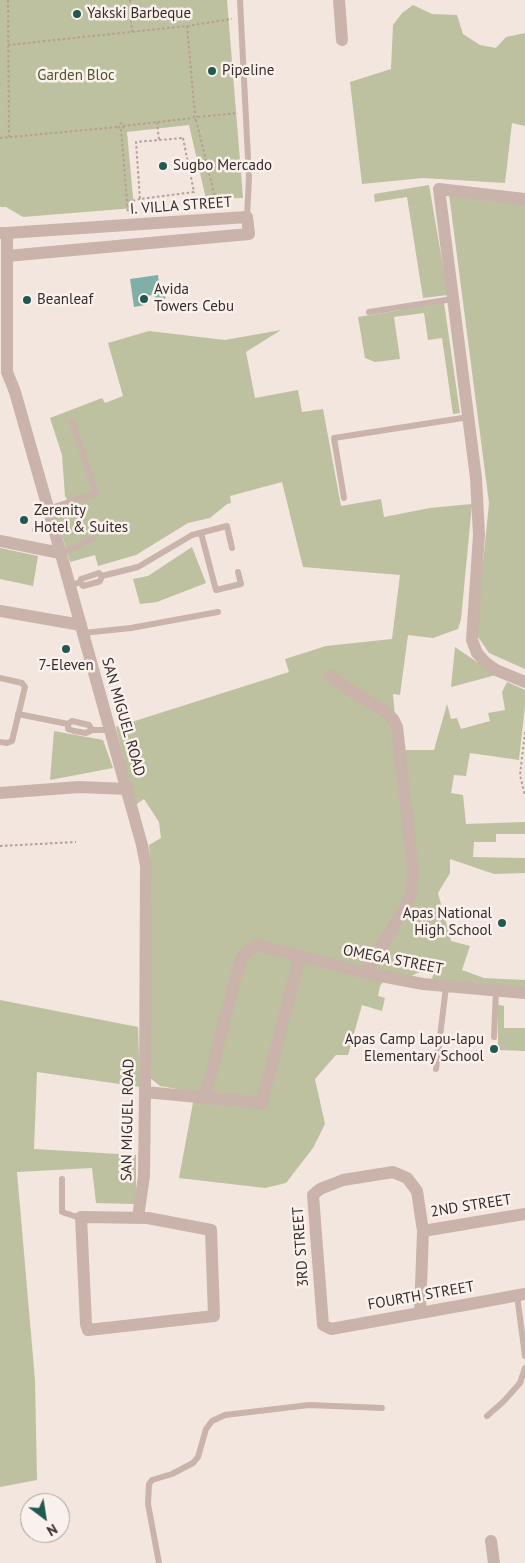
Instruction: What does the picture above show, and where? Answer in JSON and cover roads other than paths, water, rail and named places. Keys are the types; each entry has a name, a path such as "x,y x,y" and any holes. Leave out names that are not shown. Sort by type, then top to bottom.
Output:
{"street":[{"path":"339,0 342,40"},
{"path":"525,199 439,190 476,478 479,535 472,640 477,653 486,663 496,670 525,682"},
{"name":"I. VILLA STREET","path":"3,233 247,217 249,234 3,256"},
{"path":"217,219 218,238"},
{"path":"130,226 130,246"},
{"name":"SAN MIGUEL ROAD","path":"3,233 4,352 7,372 15,392 61,553 75,584 82,629 127,789 146,866 144,1176 138,1217"},
{"path":"0,541 61,553"},
{"path":"0,611 82,629"},
{"path":"330,676 383,710 393,718 397,727 413,869 412,891 406,906 365,973"},
{"path":"0,794 78,787 127,789"},
{"name":"OMEGA STREET","path":"205,1097 240,961 244,954 257,944 365,973 446,987 525,993"},
{"path":"145,1092 262,1103 300,955"},
{"name":"3RD STREET","path":"323,1325 313,1195 320,1189 343,1180 393,1172 407,1178 417,1191 422,1231 420,1313"},
{"name":"2ND STREET","path":"422,1231 525,1214"},
{"path":"81,1217 138,1217 211,1230 214,1316 88,1330 86,1324 81,1217"},
{"name":"FOURTH STREET","path":"323,1325 331,1328 521,1295"},
{"path":"491,1541 490,1548 494,1563"}],"lane":[{"path":"240,0 249,178 247,217"},
{"path":"370,312 453,299"},
{"path":"344,498 334,438 469,417"},
{"path":"48,509 96,493 72,422"},
{"path":"75,584 83,586 98,582 102,576 138,567 192,534 227,526 232,548"},
{"path":"35,530 53,527"},
{"path":"201,533 216,590 241,584 238,572"},
{"path":"61,553 93,538"},
{"path":"82,629 131,628 218,612"},
{"path":"0,678 24,684 25,687 12,741 7,743 0,742"},
{"path":"18,714 68,724 72,721 89,724 92,730 110,730"},
{"path":"436,1069 446,987"},
{"path":"494,1037 496,991"},
{"path":"62,1179 62,1212 81,1217"},
{"path":"521,1295 525,1356"},
{"path":"487,1416 504,1402 520,1384 525,1368"},
{"path":"159,1563 148,1504 149,1484 152,1480 172,1474 193,1463 198,1457 206,1429 212,1421 225,1415 309,1405 382,1408"}],"water":[{"path":"158,275 160,290 166,295 165,299 159,301 152,295 148,296 145,305 134,307 130,279"}],"place":[{"name":"Yakski Barbeque","path":"77,14"},
{"name":"Pipeline","path":"212,71"},
{"name":"Sugbo Mercado","path":"163,166"},
{"name":"Avida Towers Cebu","path":"144,299"},
{"name":"Beanleaf","path":"27,300"},
{"name":"Zerenity Hotel & Suites","path":"24,520"},
{"name":"7-Eleven","path":"66,649"},
{"name":"Apas National High School","path":"502,923"},
{"name":"Apas Camp Lapu-lapu Elementary School","path":"494,1049"}],"park label":[{"name":"Garden Bloc","path":"76,76"}]}
